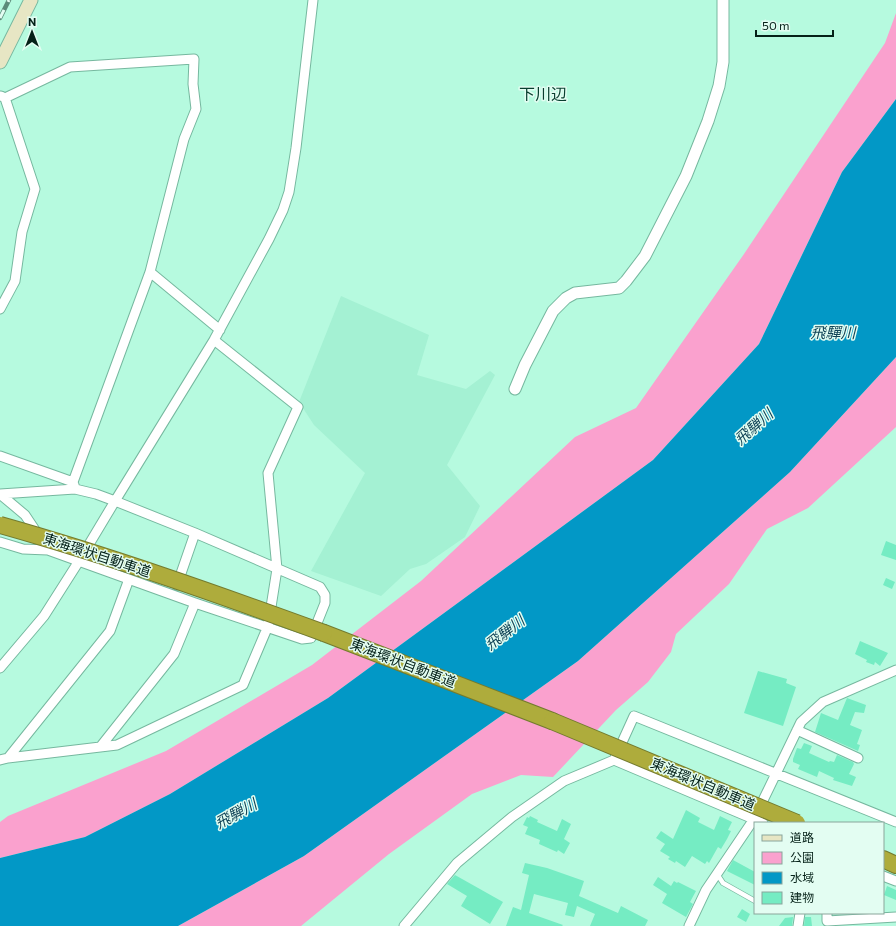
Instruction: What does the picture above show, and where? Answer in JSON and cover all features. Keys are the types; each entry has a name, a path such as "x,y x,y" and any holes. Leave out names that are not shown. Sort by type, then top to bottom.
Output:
{"highway":[{"name":"東海環状自動車道","path":"0,525 74,546 199,588 342,639 561,724 795,822"},
{"path":"884,859 896,865"}],"main road":[{"path":"0,62 31,0"}],"street":[{"path":"0,668 44,616 79,561 220,330 270,239 289,192 296,148 314,0"},
{"path":"515,389 553,311 566,298 575,293 618,288 626,282 645,256 686,176 708,122 719,86 723,62 723,0"},
{"path":"0,309 15,281 22,232 34,189 3,96 70,67 194,59 193,84 196,109 184,139 150,272 74,486"},
{"path":"150,272 220,330"},
{"path":"4,759 116,745 243,685 268,626 277,569 268,473 298,407 214,340"},
{"path":"0,456 195,533 320,587 326,595 326,603 311,638 302,639 268,626 195,603 48,550 23,550 0,542"},
{"path":"0,494 74,486"},
{"path":"0,494 25,515 48,550"},
{"path":"174,595 195,533"},
{"path":"4,759 110,631 129,579"},
{"path":"102,746 174,654 195,603"},
{"path":"689,926 706,890 754,819 801,722 823,702 896,670"},
{"path":"404,926 456,863 512,817 564,781 614,760 634,716 777,772 896,822"},
{"path":"797,730 858,758"},
{"path":"614,760 761,822"},
{"path":"884,876 896,881"},
{"path":"798,926 800,914"},
{"path":"827,914 827,921 896,917"}],"lane":[{"path":"717,874 723,883 754,900"}],"shaded area":[{"path":"341,296 429,335 417,375 466,389 490,371 495,375 447,465 480,506 465,537 426,564 410,569 381,596 311,571 365,473 314,425 299,402"}],"green space":[{"path":"896,13 896,99 842,172 759,344 653,460 328,698 170,794 85,837 0,858 0,822 8,816 166,751 312,665 421,581 575,437 636,408 744,254 885,43"},
{"path":"896,357 896,427 808,508 767,529 729,584 676,634 671,652 648,682 616,710 553,777 521,775 472,794 389,854 301,926 178,926 304,856 578,661 790,472"}],"water":[{"name":"飛驒川","path":"896,99 896,357 790,472 578,661 304,856 178,926 0,926 0,858 85,837 170,794 328,698 653,460 759,344 842,172"}],"building":[{"path":"886,541 896,545 896,560 881,555"},
{"path":"886,578 895,582 892,589 883,585"},
{"path":"860,641 888,653 880,666 875,662 874,665 866,662 867,660 855,654"},
{"path":"758,671 787,679 786,683 796,687 783,726 744,713"},
{"path":"847,698 866,705 864,713 855,712 850,725 862,730 857,744 860,745 858,751 815,732 821,713 838,720"},
{"path":"804,743 812,746 809,753 829,762 834,762 837,755 853,762 854,764 849,774 856,777 852,786 833,780 834,778 819,771 817,777 798,769 800,765 793,762 793,759 797,748 801,749"},
{"path":"686,810 700,818 698,822 714,830 720,816 732,822 728,830 731,831 727,839 721,849 718,847 709,863 707,861 705,864 692,856 685,867 676,861 675,863 668,859 670,857 660,851 665,844 656,838 661,831 673,839"},
{"path":"530,816 538,820 537,822 557,831 562,819 571,824 564,839 570,843 564,854 558,850 557,852 539,844 540,840 525,834 528,827 523,825 527,817 529,818"},
{"path":"733,860 754,871 754,884 727,871"},
{"path":"525,863 547,868 584,881 579,896 618,913 621,906 648,920 645,926 590,926 595,914 577,906 574,917 565,915 568,903 534,894 529,913 563,925 506,926 513,907 521,910 529,875 522,873"},
{"path":"455,875 503,902 490,924 461,906 467,896 447,884"},
{"path":"658,877 671,886 674,881 696,891 690,902 693,904 686,917 662,903 667,894 653,885"},
{"path":"887,886 896,890 896,900 884,895"},
{"path":"742,909 750,914 746,922 737,917"},
{"path":"793,917 792,926 779,926 785,918"},
{"path":"805,917 811,917 812,926 804,926"}],"railway":[{"path":"0,18 9,0"}],"district":[{"name":"下川辺","path":"543,94"}],"water label":[{"name":"飛騨川","path":"754,427"},
{"name":"飛騨川","path":"505,633"},
{"name":"飛騨川","path":"236,814"}]}
